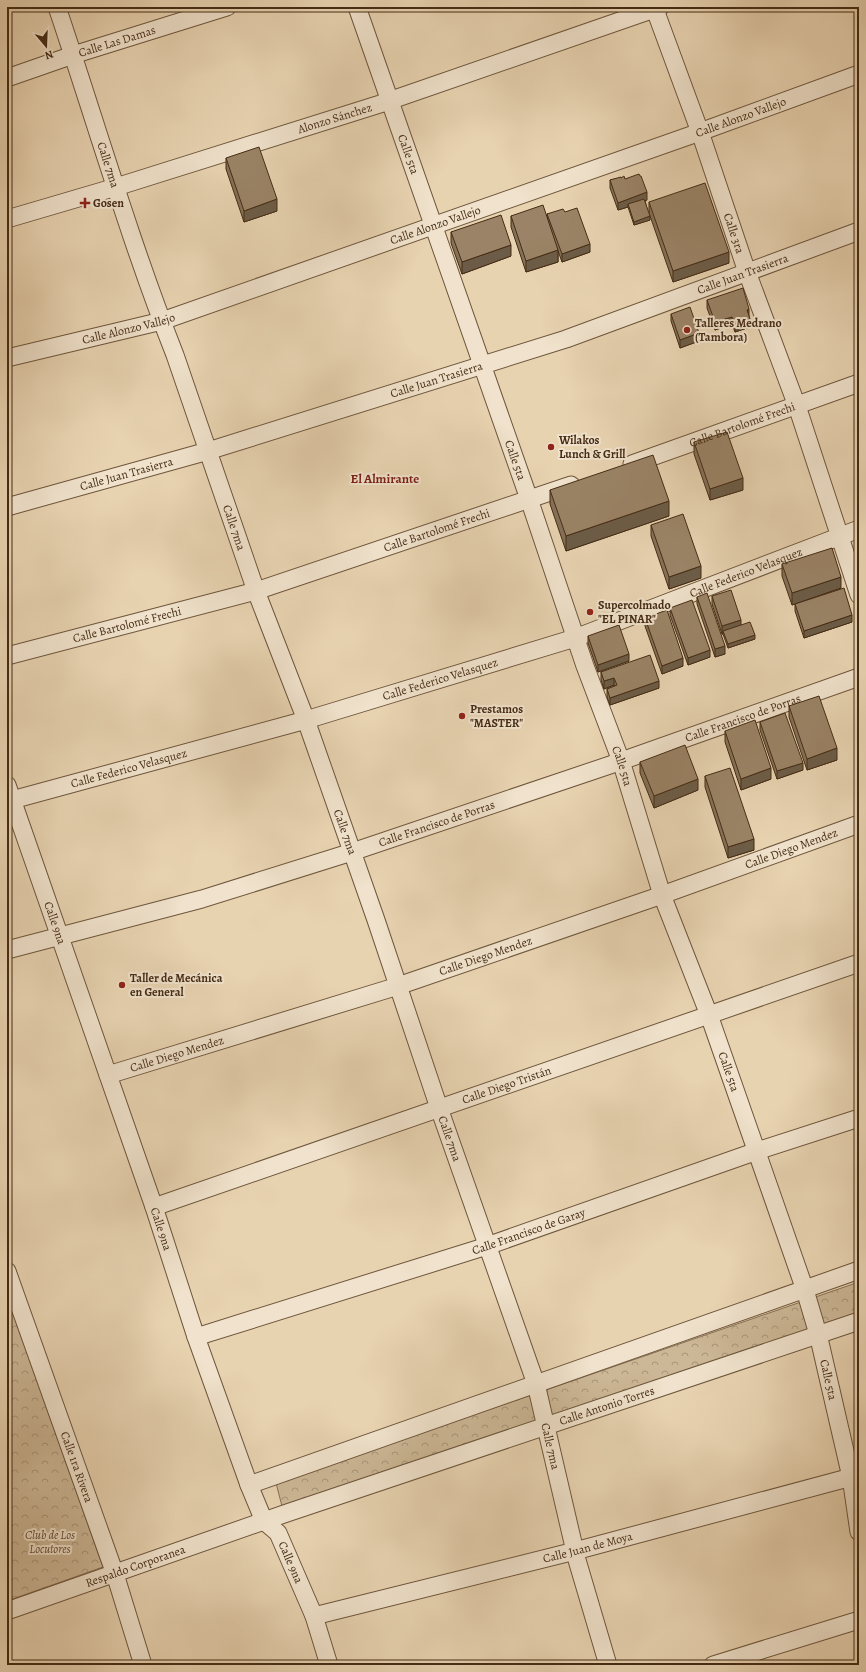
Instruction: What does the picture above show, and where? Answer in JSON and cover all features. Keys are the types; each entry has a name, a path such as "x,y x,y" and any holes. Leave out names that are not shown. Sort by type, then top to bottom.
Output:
{"street":[{"name":"Calle 7ma","path":"57,7 162,322 256,591 306,720 439,1108 536,1384 575,1551 608,1665"},
{"name":"Calle Las Damas","path":"7,78 73,55 227,7"},
{"name":"Calle 5ta","path":"357,7 529,499 575,638 620,761 662,895 709,1015 805,1290 855,1476 859,1532"},
{"name":"Alonzo Sánchez","path":"7,219 116,187 390,101 656,8"},
{"name":"Calle 3ra","path":"656,8 748,272 797,406 859,595"},
{"name":"Calle Alonzo Vallejo","path":"7,358 162,322 700,132 859,74"},
{"name":"Calle Juan Trasierra","path":"7,507 208,451 566,339 859,231"},
{"name":"Calle Bartolomé Frechi","path":"618,469 859,383"},
{"name":"Calle Bartolomé Frechi","path":"7,656 256,591 588,479"},
{"name":"Calle Federico Velasquez","path":"10,793 306,720 575,638 859,529"},
{"name":"Calle Francisco de Porras","path":"7,950 202,899 352,852 620,761 859,677"},
{"name":"Calle 9na","path":"10,793 154,1207 196,1337 249,1485 264,1521 278,1533 314,1616 329,1665"},
{"name":"Calle Diego Mendez","path":"108,1074 398,986 662,895 859,824"},
{"name":"Calle Diego Tristán","path":"154,1207 859,963"},
{"name":"Calle Francisco de Garay","path":"196,1337 487,1246 757,1151 859,1118"},
{"path":"249,1485 859,1270"},
{"name":"Calle 1ra Rivera","path":"7,1271 115,1574 143,1665"},
{"name":"Calle Antonio Torres","path":"264,1521 859,1321"},
{"name":"Calle Juan de Moya","path":"314,1616 575,1551 855,1476"},
{"name":"Respaldo Corporanea","path":"7,1611 264,1521"},
{"path":"713,1665 859,1620"}],"green space":[{"path":"859,1282 859,1322 284,1514 276,1483"},
{"name":"Club de Los Locutores","path":"7,1296 103,1567 7,1601"}],"building":[{"path":"259,147 277,199 244,211 226,158"},
{"path":"639,174 647,192 618,203 610,180 624,176 625,179"},
{"path":"705,183 729,252 673,271 649,202"},
{"path":"644,199 650,216 634,222 628,204"},
{"path":"543,205 558,250 526,261 511,216"},
{"path":"577,208 590,244 562,254 547,214 563,209 565,212"},
{"path":"501,215 511,245 462,262 451,232"},
{"path":"743,288 749,309 747,310 750,319 735,324 732,317 715,322 707,300"},
{"path":"690,307 699,333 680,340 671,314"},
{"path":"727,432 743,478 710,489 694,442"},
{"path":"653,455 669,501 566,536 550,490"},
{"path":"683,514 701,566 669,577 651,525"},
{"path":"832,548 841,577 792,593 782,564"},
{"path":"844,588 852,615 804,631 795,604"},
{"path":"731,590 741,620 722,626 712,596"},
{"path":"707,593 725,646 715,649 697,597"},
{"path":"692,600 710,650 688,658 670,608"},
{"path":"667,610 683,658 662,666 645,618"},
{"path":"750,622 755,635 728,644 723,631"},
{"path":"619,625 629,654 598,665 588,636"},
{"path":"650,655 659,681 610,698 607,689 617,685 614,678 604,681 601,672"},
{"path":"819,696 837,748 807,759 789,706"},
{"path":"785,713 803,763 777,771 760,722"},
{"path":"755,720 771,768 741,779 725,731"},
{"path":"685,745 698,779 654,796 640,762"},
{"path":"730,768 754,839 728,847 705,776"}],"place":[{"name":"Gosen","path":"85,203"},
{"name":"Talleres Medrano (Tambora)","path":"687,330"},
{"name":"Wilakos Lunch & Grill","path":"551,447"},
{"name":"Supercolmado \"EL PINAR\"","path":"590,612"},
{"name":"Prestamos \"MASTER\"","path":"462,716"},
{"name":"Taller de Mecánica en General","path":"122,985"}],"district":[{"name":"El Almirante","path":"385,478"}]}
